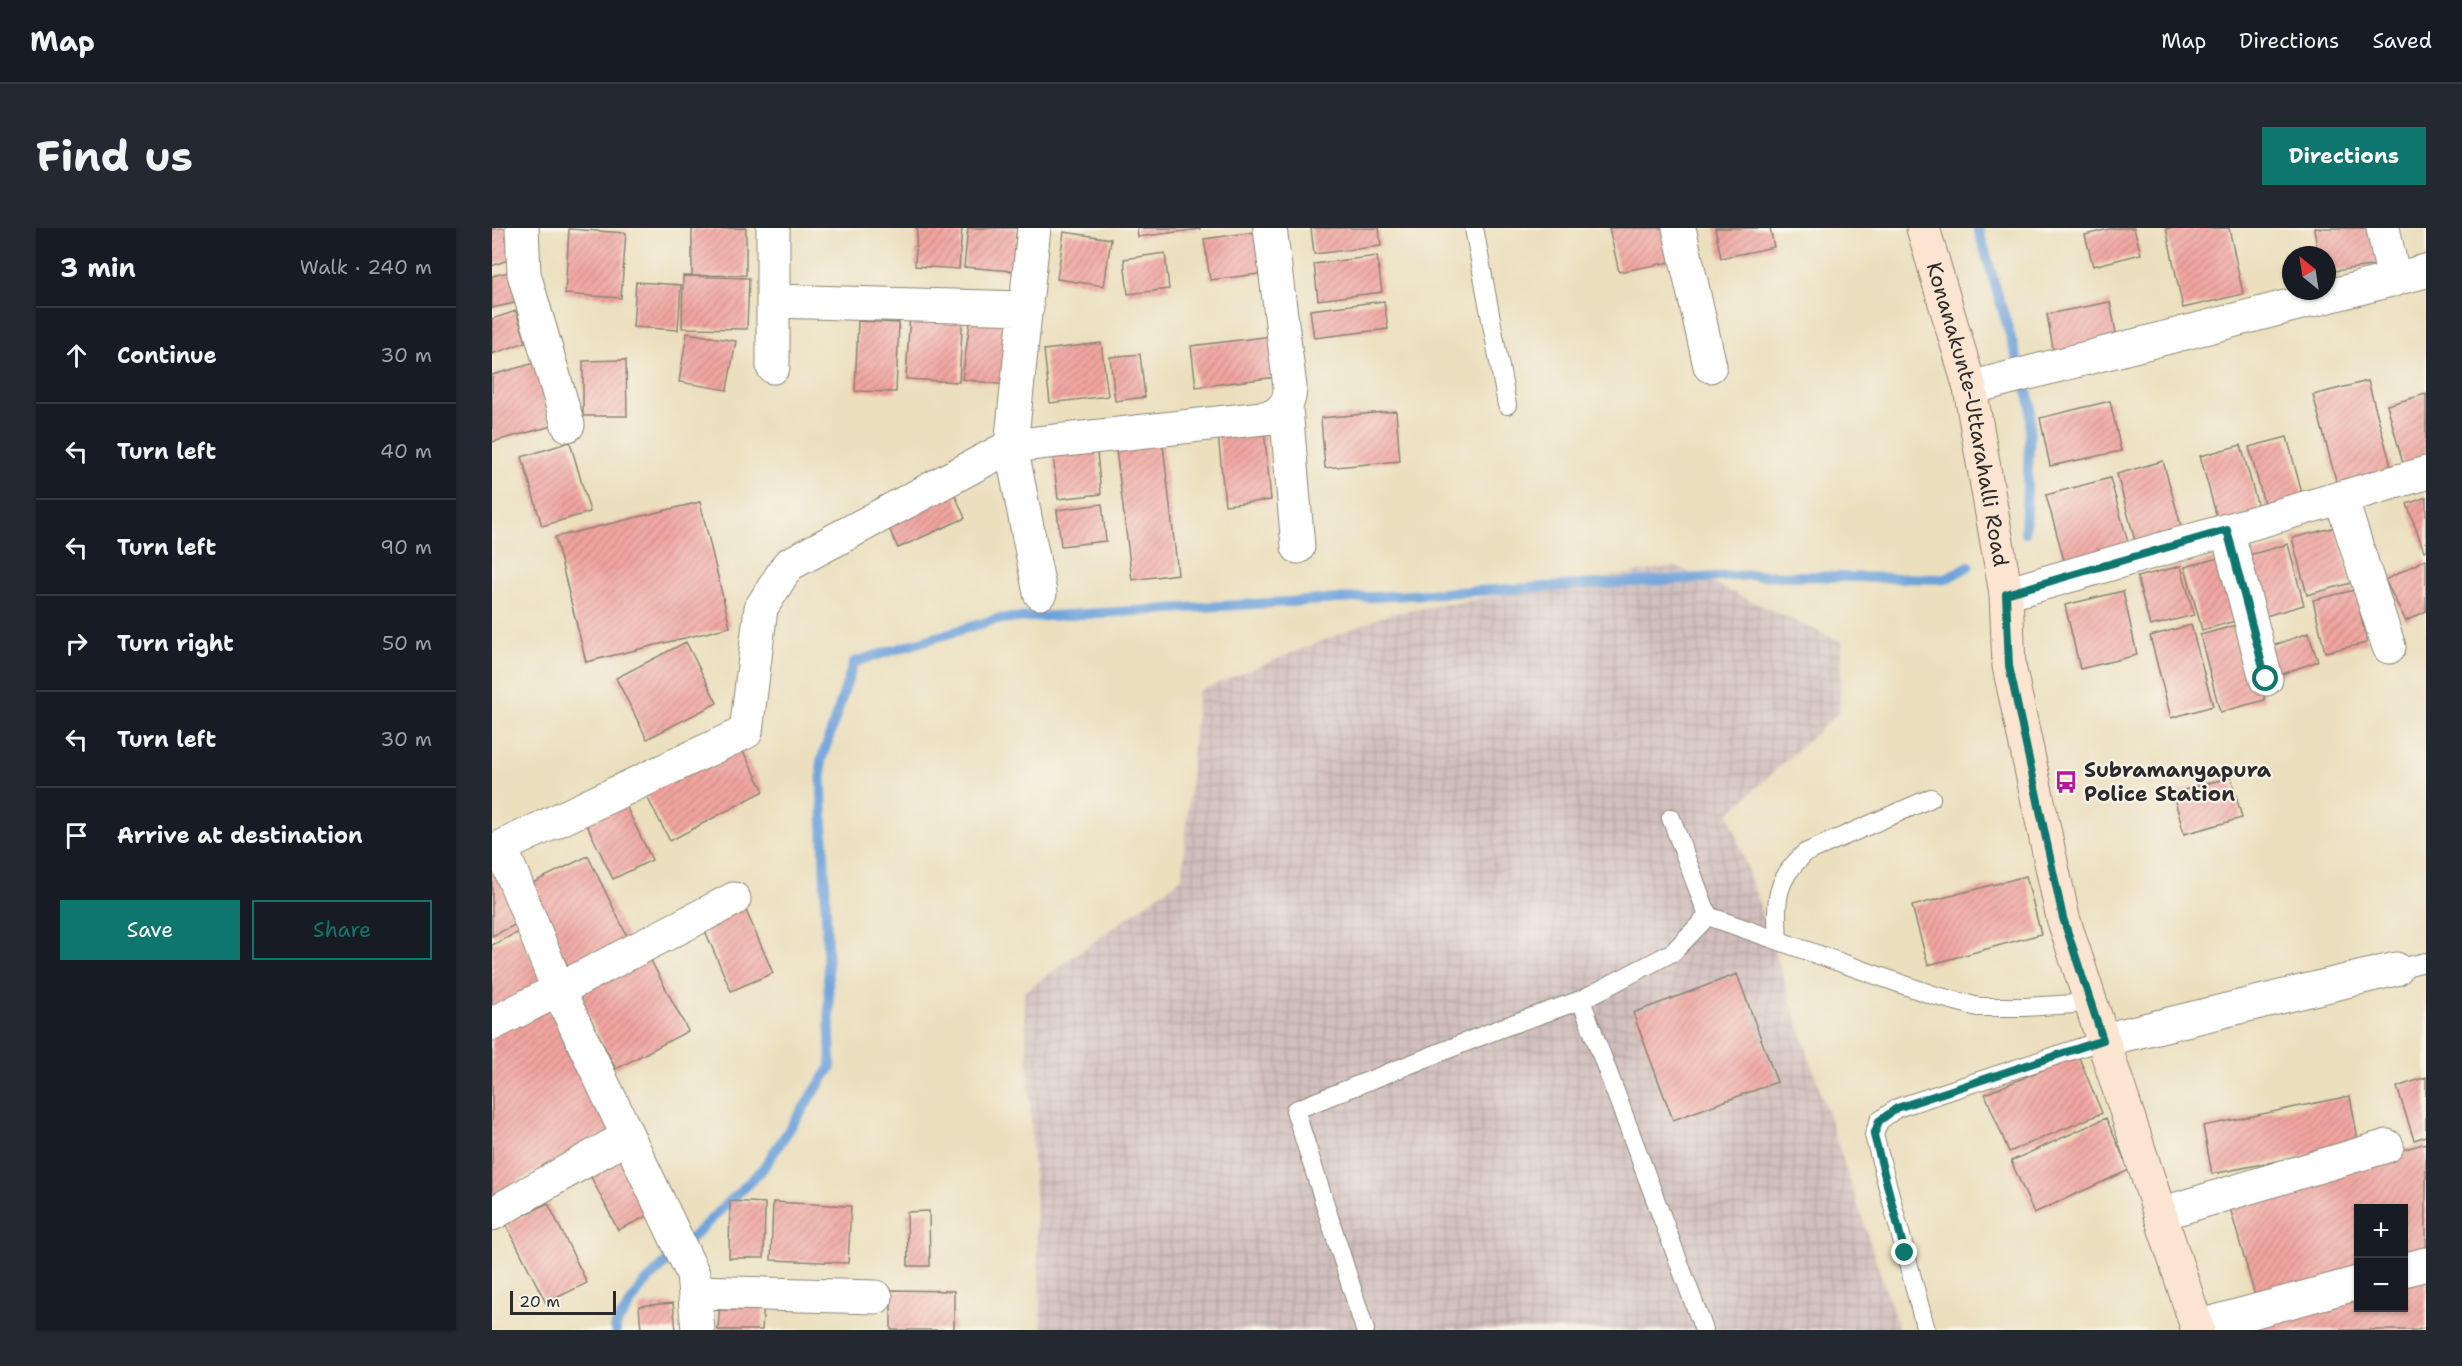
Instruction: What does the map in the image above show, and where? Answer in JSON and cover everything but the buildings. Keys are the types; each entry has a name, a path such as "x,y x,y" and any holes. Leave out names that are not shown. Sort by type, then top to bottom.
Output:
{"main road":[{"name":"Konanakunte-Uttarahalli Road","path":"1923,228 1971,388 2006,594 2009,666 2063,918 2198,1328"}],"street":[{"path":"522,228 524,274 568,425"},
{"path":"772,228 773,367"},
{"path":"1034,228 1011,446 1040,593"},
{"path":"1270,228 1290,387 1290,397 1286,408 1298,547"},
{"path":"1679,228 1710,366"},
{"path":"2383,228 2394,280"},
{"path":"1971,388 2426,270"},
{"path":"773,301 1027,308"},
{"path":"698,1330 694,1283 496,849 746,732 761,608 788,565 1011,446 1272,417 1286,408"},
{"path":"2006,594 2426,473"},
{"path":"2341,498 2389,647"},
{"path":"2227,530 2266,679"},
{"path":"492,1024 734,899"},
{"path":"2103,1040 2411,965"},
{"path":"492,1214 627,1137"},
{"path":"2160,1214 2387,1146"},
{"path":"2408,1269 2426,1264"},
{"path":"694,1283 876,1298"},
{"path":"2198,1328 2354,1283"}],"lane":[{"path":"1474,228 1507,405"},
{"path":"1778,940 1776,904 1780,885 1789,868 1805,854 1931,798"},
{"path":"1671,818 1708,916"},
{"path":"1708,916 1933,995 1978,1007 2091,1003"},
{"path":"1365,1330 1295,1110 1504,1027 1581,1000 1673,952 1708,916"},
{"path":"1581,1000 1704,1330"},
{"path":"1926,1330 1874,1135 1879,1121 1897,1108 2103,1040"}],"shaded area":[{"path":"1675,566 1842,642 1839,712 1729,813 1899,1330 1042,1330 1024,992 1182,878 1198,691 1389,614"}],"waterway":[{"path":"1978,228 2031,405 2025,533"},
{"path":"616,1330 615,1326 643,1285 762,1170 831,1067 821,761 854,662 997,619 1753,575 1946,579 1969,566"}],"place":[{"name":"Subramanyapura Police Station","path":"2066,782"}],"route":[{"path":"1905,1253 1874,1135 1879,1121 1897,1108 2103,1040 2063,918 2009,666 2006,594 2227,530 2266,679"}]}
